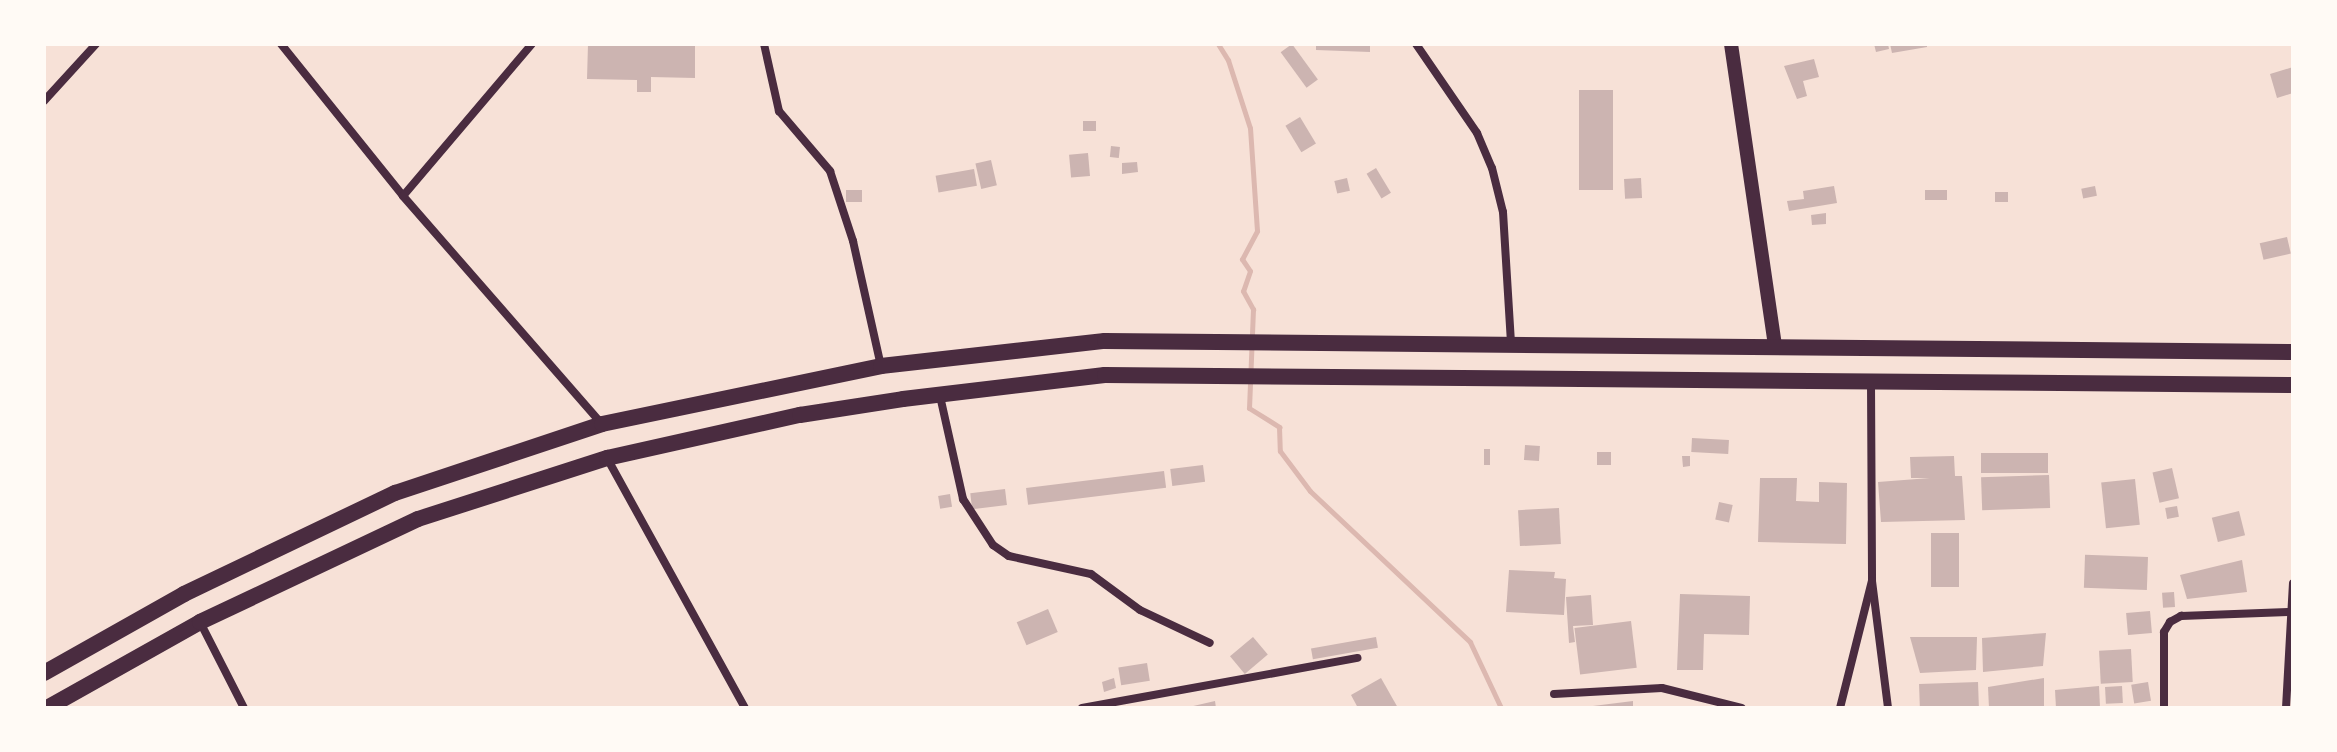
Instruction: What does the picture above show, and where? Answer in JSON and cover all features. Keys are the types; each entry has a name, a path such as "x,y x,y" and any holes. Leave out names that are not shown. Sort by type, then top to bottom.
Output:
{"main road":[{"path":"44,673 184,594 395,493 602,424 881,366 1105,341 2293,352"},
{"path":"47,708 200,622 418,519 607,458 800,415 1105,375 2293,385"}],"street":[{"path":"44,101 96,44"},
{"path":"281,44 403,196 602,424"},
{"path":"403,196 532,44"},
{"path":"764,44 779,111 830,171 853,241 881,366"},
{"path":"1416,44 1477,133 1492,168 1503,212 1511,343"},
{"path":"1731,44 1775,346"},
{"path":"1871,383 1872,581 1888,708"},
{"path":"940,396 963,499 993,545 1009,556 1091,574 1140,610 1210,643"},
{"path":"607,458 745,708"},
{"path":"1840,708 1872,581"},
{"path":"2286,708 2288,612 2293,583"},
{"path":"2164,708 2164,632 2170,622 2181,616 2288,612"},
{"path":"200,622 244,708"},
{"path":"1082,708 1358,658"},
{"path":"1554,694 1662,688 1742,708"}],"building":[{"path":"588,44 695,44 695,78 651,77 651,92 637,92 637,80 587,79"},
{"path":"1292,44 1318,80 1307,88 1281,52"},
{"path":"1316,44 1370,44 1370,52 1316,50"},
{"path":"1874,44 1888,44 1889,49 1876,52"},
{"path":"1890,44 1927,44 1927,47 1892,53"},
{"path":"1814,59 1819,77 1803,81 1807,96 1797,99 1784,66"},
{"path":"2293,67 2293,93 2277,98 2270,74"},
{"path":"1579,90 1613,90 1613,190 1579,190"},
{"path":"1300,117 1316,144 1301,152 1285,126"},
{"path":"1083,121 1096,121 1096,131 1083,131"},
{"path":"1111,146 1120,147 1119,158 1110,157"},
{"path":"1088,153 1090,176 1071,178 1069,155"},
{"path":"991,160 997,185 981,189 975,164"},
{"path":"1137,162 1138,172 1122,174 1122,163"},
{"path":"1376,168 1391,193 1382,199 1367,174"},
{"path":"974,169 977,186 939,193 936,176"},
{"path":"1347,178 1350,191 1337,194 1334,181"},
{"path":"1641,178 1642,198 1625,199 1624,179"},
{"path":"1834,186 1837,203 1789,211 1787,201 1804,199 1803,191"},
{"path":"2095,186 2097,196 2083,198 2081,189"},
{"path":"846,190 862,190 862,202 846,202"},
{"path":"1925,190 1947,190 1947,200 1925,200"},
{"path":"1995,192 2008,192 2008,202 1995,202"},
{"path":"1826,213 1826,224 1812,225 1811,215"},
{"path":"2287,237 2291,254 2264,260 2260,243"},
{"path":"1692,438 1729,440 1728,454 1691,452"},
{"path":"1525,445 1540,446 1539,461 1524,460"},
{"path":"1484,449 1490,449 1490,465 1484,465"},
{"path":"1597,452 1611,452 1611,465 1597,465"},
{"path":"1981,453 2048,453 2048,473 1981,473"},
{"path":"1682,456 1690,456 1690,466 1683,467"},
{"path":"1954,456 1955,476 1962,476 1965,520 1881,522 1878,482 1930,478 1911,478 1910,457"},
{"path":"1203,465 1205,482 1172,486 1170,469"},
{"path":"2172,468 2179,498 2159,503 2153,472"},
{"path":"1164,471 1166,488 1028,505 1026,488"},
{"path":"2049,475 2050,508 1982,510 1981,477"},
{"path":"1760,478 1797,478 1796,501 1819,502 1819,482 1847,483 1846,544 1758,542"},
{"path":"2135,479 2140,525 2106,528 2101,483"},
{"path":"1005,489 1007,505 972,509 970,493"},
{"path":"950,494 952,507 940,509 938,496"},
{"path":"1719,502 1733,505 1729,523 1715,520"},
{"path":"2177,506 2179,517 2167,519 2165,508"},
{"path":"1559,508 1561,544 1520,546 1518,510"},
{"path":"2239,511 2245,535 2218,542 2212,518"},
{"path":"1931,533 1959,533 1959,587 1931,587"},
{"path":"2085,555 2148,557 2147,590 2084,588"},
{"path":"2242,560 2247,592 2187,599 2180,575"},
{"path":"1509,570 1555,572 1554,578 1566,579 1564,615 1506,612"},
{"path":"2174,592 2175,607 2163,608 2162,593"},
{"path":"1680,594 1750,596 1749,635 1704,634 1703,670 1677,670"},
{"path":"1591,595 1593,625 1573,626 1575,642 1569,643 1566,597"},
{"path":"1048,609 1058,632 1026,645 1017,622"},
{"path":"2150,611 2152,633 2128,635 2126,613"},
{"path":"1631,621 1637,668 1580,675 1574,628"},
{"path":"2046,633 2043,666 1983,672 1982,638"},
{"path":"1253,637 1268,655 1245,674 1230,656"},
{"path":"1376,637 1378,648 1313,659 1311,648"},
{"path":"1910,637 1977,637 1976,670 1920,673"},
{"path":"2131,649 2133,682 2101,684 2099,651"},
{"path":"1147,663 1150,681 1121,685 1118,668"},
{"path":"1114,678 1116,688 1104,692 1102,682"},
{"path":"1381,678 1398,708 1358,708 1351,695"},
{"path":"2044,678 2044,708 1989,708 1988,687"},
{"path":"1978,682 1979,708 1920,708 1919,684"},
{"path":"2148,682 2151,701 2134,703 2131,685"},
{"path":"2099,686 2100,707 2056,708 2055,690"},
{"path":"2122,686 2123,703 2106,704 2105,687"},
{"path":"1215,701 1216,708 1189,708 1189,707"},
{"path":"1633,701 1633,708 1593,708 1593,706"}],"waterway":[{"path":"1218,44 1228,60 1250,128 1257,231 1242,259 1250,271 1243,291 1253,309 1249,408 1279,427 1280,451 1310,491 1470,642 1501,708"}]}
